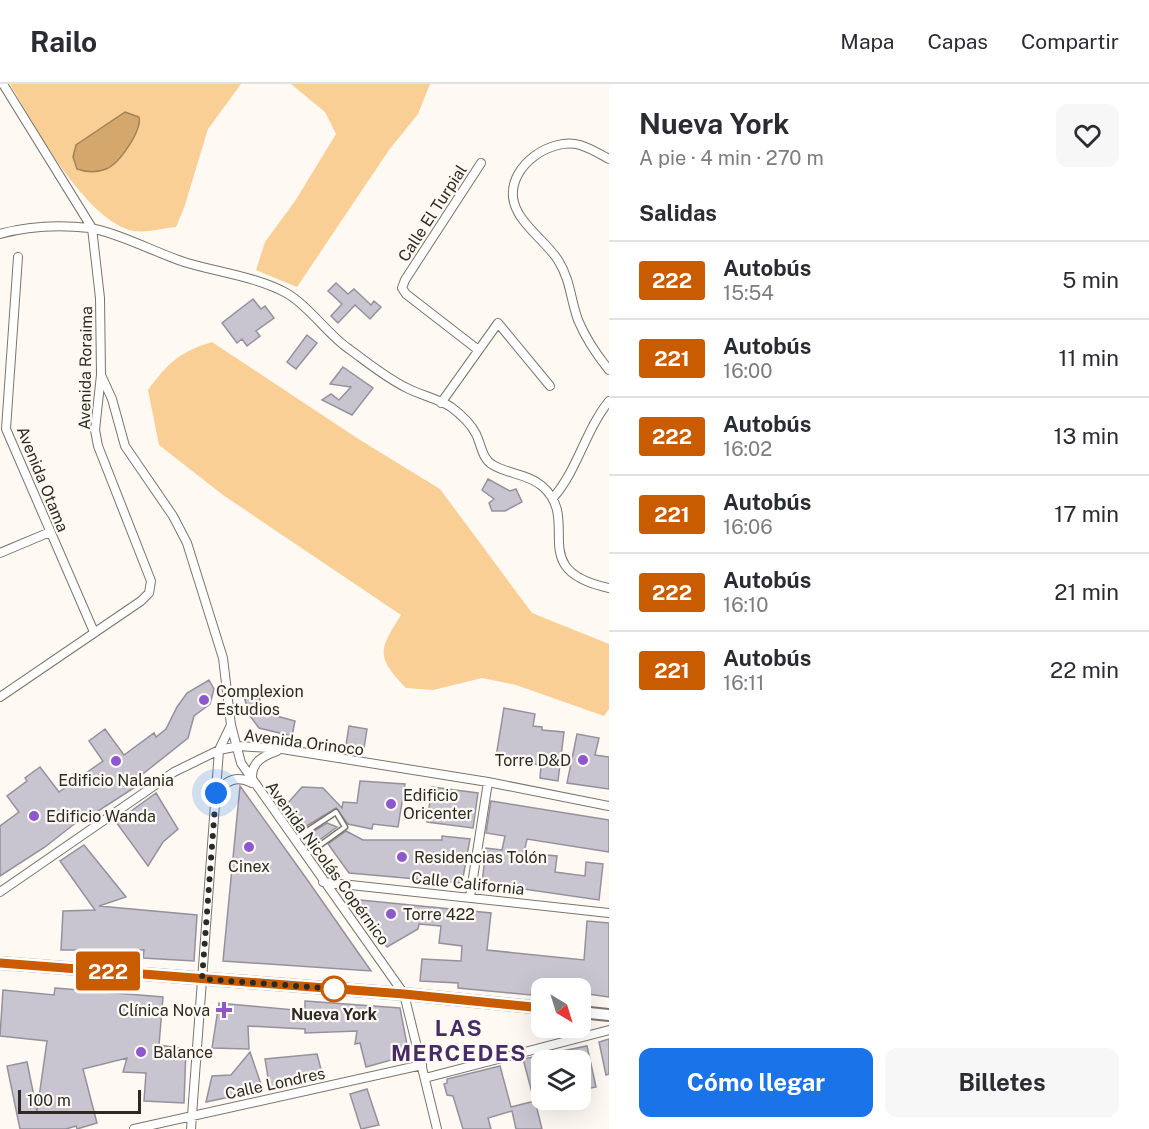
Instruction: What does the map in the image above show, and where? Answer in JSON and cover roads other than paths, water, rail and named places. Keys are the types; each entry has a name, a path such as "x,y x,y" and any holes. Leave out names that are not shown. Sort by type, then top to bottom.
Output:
{"street":[{"name":"Avenida Roraima","path":"0,697 141,601 151,588 151,581 98,446 95,430 101,375 100,298 92,228 3,84"},
{"path":"609,159 580,145 564,144 550,148 521,168 514,178 513,197 517,209 556,257 570,282 578,318 590,346 609,370"},
{"name":"Calle El Turpial","path":"477,349 406,294 402,288 481,163"},
{"path":"0,234 30,228 92,228 185,262 238,276 288,294 346,347 403,387 450,407 475,432 487,461 531,479 553,498 558,514 559,554 563,565 575,576 594,585 609,588"},
{"name":"Avenida Otama","path":"18,257 6,429 94,632"},
{"path":"441,403 477,349 498,323 543,381 550,386"},
{"name":"Avenida Nicolás Copérnico","path":"101,375 112,399 125,446 173,516 187,543 223,658 231,725 239,746 241,763 404,994"},
{"path":"553,498 575,468 595,418 609,400"},
{"path":"0,553 50,532"},
{"path":"191,1129 219,750 231,725"},
{"name":"Avenida Orinoco","path":"0,892 174,772 219,750 239,746 282,749 488,782 609,806"},
{"path":"216,793 226,782 236,778 253,783 255,764 263,757 282,749"},
{"path":"470,897 488,782"},
{"name":"Calle California","path":"323,882 609,913"},
{"path":"0,963 404,994 531,1007"},
{"path":"404,994 437,1129"},
{"path":"591,1013 609,1015"},
{"path":"425,1078 609,1029"},
{"name":"Calle Londres","path":"134,1129 422,1065"}],"lane":[{"path":"294,840 336,812 345,827 303,853"},
{"path":"303,853 314,841"}],"place":[{"name":"Complexion Estudios","path":"204,700"},
{"name":"Torre D&D","path":"583,760"},
{"name":"Edificio Nalania","path":"116,761"},
{"name":"Edificio Oricenter","path":"391,804"},
{"name":"Edificio Wanda","path":"34,816"},
{"name":"Cinex","path":"249,847"},
{"name":"Residencias Tolón","path":"402,857"},
{"name":"Torre 422","path":"391,914"},
{"name":"Nueva York","path":"334,989"},
{"name":"Clínica Nova","path":"224,1010"},
{"name":"Balance","path":"141,1052"}],"district":[{"name":"LAS MERCEDES","path":"459,1040"}]}
